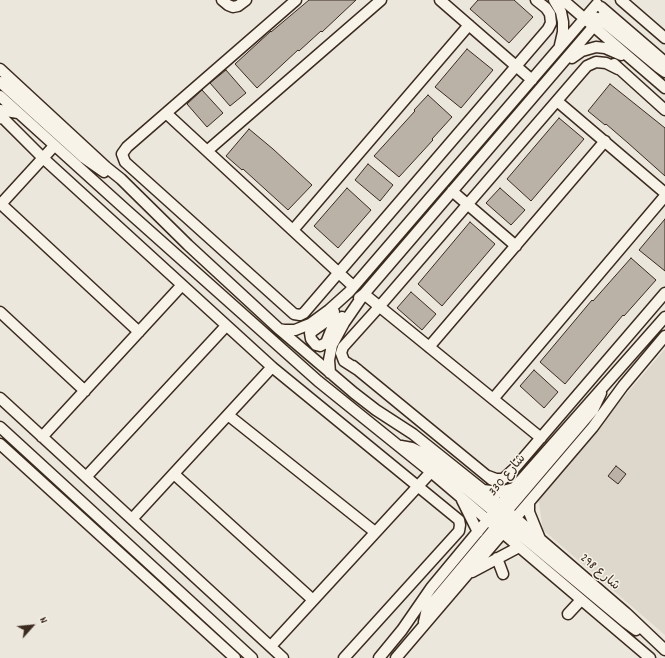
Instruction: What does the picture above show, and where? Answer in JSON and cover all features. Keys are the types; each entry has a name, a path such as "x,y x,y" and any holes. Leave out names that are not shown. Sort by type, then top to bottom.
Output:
{"street":[{"path":"222,0 233,7 238,6 246,0"},
{"path":"296,0 124,149 122,154 125,162 294,314 300,315 304,313 550,26 550,14 546,8 536,0"},
{"path":"207,151 381,0"},
{"path":"440,0 532,80"},
{"path":"554,0 561,12 563,22 563,32 559,48"},
{"path":"563,0 584,19"},
{"path":"621,0 665,38"},
{"path":"279,329 295,330 310,324 329,310 351,289 584,19 594,2"},
{"path":"594,2 600,19 631,59 665,88"},
{"path":"584,19 592,17 600,19 665,62"},
{"path":"600,19 658,68 665,72"},
{"path":"330,373 329,360 332,345 344,323 364,294 600,19"},
{"path":"293,230 469,26"},
{"path":"555,72 578,53 591,48 605,48 631,59"},
{"path":"665,110 618,69 606,63 596,62 587,66 351,339 346,348 346,353 349,361 358,370 495,482 502,483 510,476 514,469 665,293"},
{"path":"2,78 121,179 188,245 279,329 330,373 370,405 413,434 483,490 519,547 650,658"},
{"path":"0,96 318,381 399,445 460,497 501,519"},
{"path":"557,101 665,192"},
{"path":"0,110 18,113"},
{"path":"166,113 339,272 351,289"},
{"path":"0,118 4,119 43,158 272,367 457,518 460,526 459,531 344,658"},
{"path":"0,122 10,125"},
{"path":"429,347 605,141"},
{"path":"54,146 0,205 139,332"},
{"path":"452,191 516,246"},
{"path":"493,399 665,196"},
{"path":"42,437 182,285"},
{"path":"351,289 346,299 327,320 310,333 310,340 316,345 320,346 326,343 332,328 364,294"},
{"path":"364,294 541,438"},
{"path":"0,312 85,391"},
{"name":"شارع 330","path":"396,658 466,575 501,519 514,488 665,317"},
{"path":"86,477 226,326"},
{"name":"شارع 330","path":"379,658 402,630 431,588 478,532 529,502 593,427 665,336"},
{"path":"132,519 272,367"},
{"path":"424,626 426,613 431,604 593,410 604,386"},
{"path":"0,398 283,658"},
{"path":"228,415 375,532"},
{"path":"0,427 252,658"},
{"path":"0,444 234,658"},
{"path":"399,445 412,448 424,454 629,625 654,640"},
{"path":"271,646 431,472"},
{"path":"174,474 313,600"},
{"path":"483,490 499,492 514,488"},
{"path":"460,497 478,532"},
{"path":"529,502 529,512 541,540"},
{"name":"شارع 298","path":"501,519 541,540 626,613 665,650"},
{"path":"466,575 519,547"},
{"path":"497,558 503,574"},
{"path":"568,614 581,600"}],"shaded area":[{"path":"665,349 665,635 543,530 538,497"}],"building":[{"path":"309,0 356,0 322,32 321,31 299,51 298,50 257,88 235,64 271,31"},
{"path":"478,0 514,0 533,17 509,43 470,9"},
{"path":"467,49 493,70 461,108 435,87"},
{"path":"226,70 246,93 230,106 210,83"},
{"path":"610,84 665,128 665,176 606,124 605,125 588,111"},
{"path":"202,90 223,113 207,127 187,104"},
{"path":"428,95 452,117 399,177 374,156"},
{"path":"559,118 584,139 531,201 507,179"},
{"path":"249,129 312,185 288,210 243,169 242,170 226,156"},
{"path":"368,164 393,185 380,201 355,180"},
{"path":"347,188 371,210 338,248 314,226"},
{"path":"500,188 525,210 511,225 486,203"},
{"path":"665,219 665,271 639,250"},
{"path":"470,222 495,244 442,306 418,284"},
{"path":"631,258 656,280 624,316 623,315 565,384 540,362 592,300 593,301"},
{"path":"411,292 436,314 422,330 397,308"},
{"path":"534,370 558,392 544,408 520,386"},
{"path":"616,466 626,474 618,484 608,476"}]}
